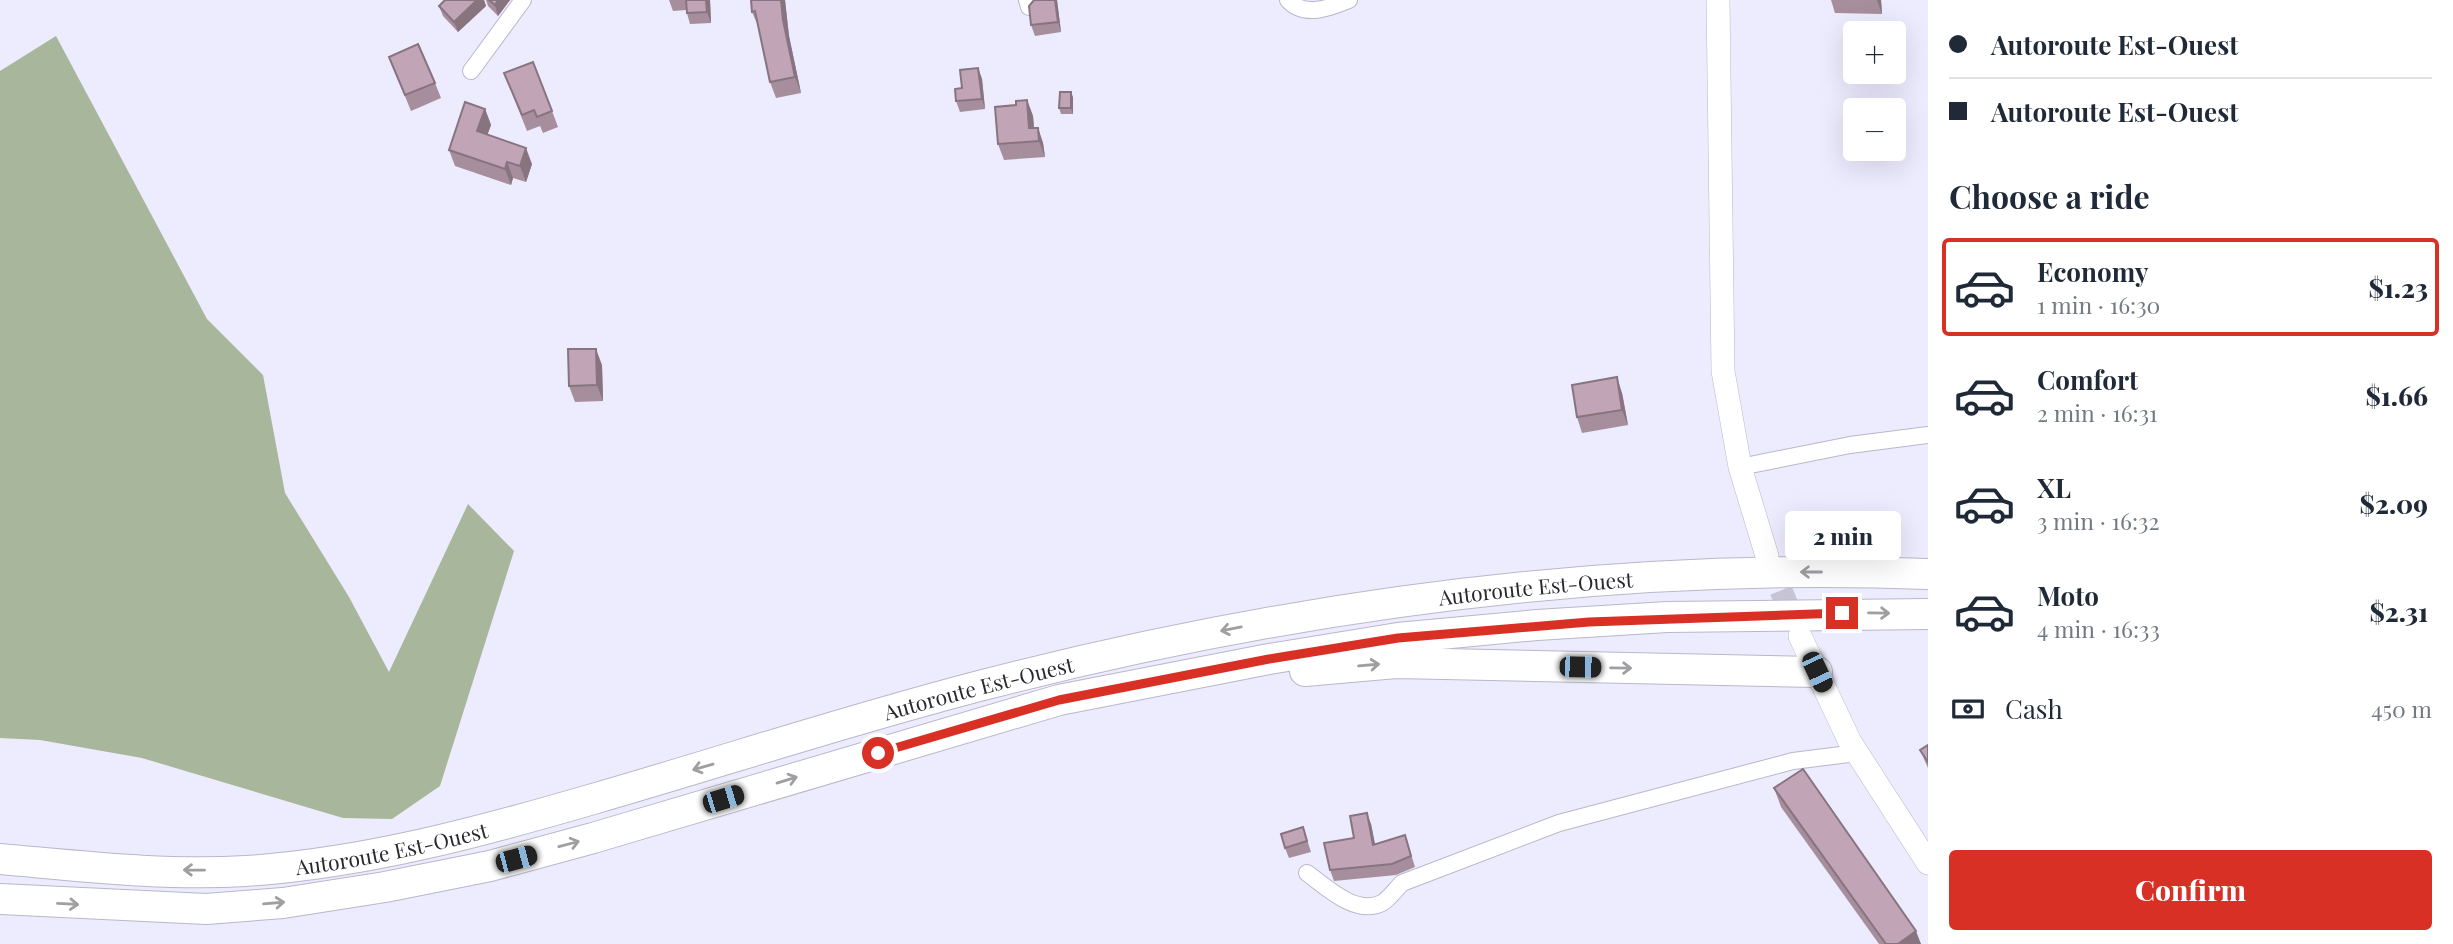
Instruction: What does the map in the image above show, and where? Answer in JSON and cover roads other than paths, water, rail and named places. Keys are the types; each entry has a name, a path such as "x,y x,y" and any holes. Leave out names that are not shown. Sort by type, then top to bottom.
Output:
{"highway":[{"name":"Autoroute Est-Ouest","path":"0,859 113,869 245,871 365,856 483,831 989,684 1186,638 1297,616 1513,590 1701,574 1928,574"},
{"name":"Autoroute Est-Ouest","path":"0,899 206,909 283,903 398,884 490,866 1059,700 1269,659 1398,638 1524,626 1755,614 1928,614"},
{"path":"1130,687 1396,663 1817,672"}],"main road":[{"path":"1718,0 1720,316 1727,409 1740,467 1767,556"},
{"path":"1800,636 1857,753 1928,863"}],"street":[{"path":"471,71 523,0"},
{"path":"1288,0 1304,10 1323,9 1349,0"},
{"path":"1740,467 1850,445 1928,435"},
{"path":"1307,873 1341,898 1367,906 1383,903 1402,883 1559,823 1793,761 1857,753"}],"tunnel":[{"path":"1768,559 1796,627"}]}
